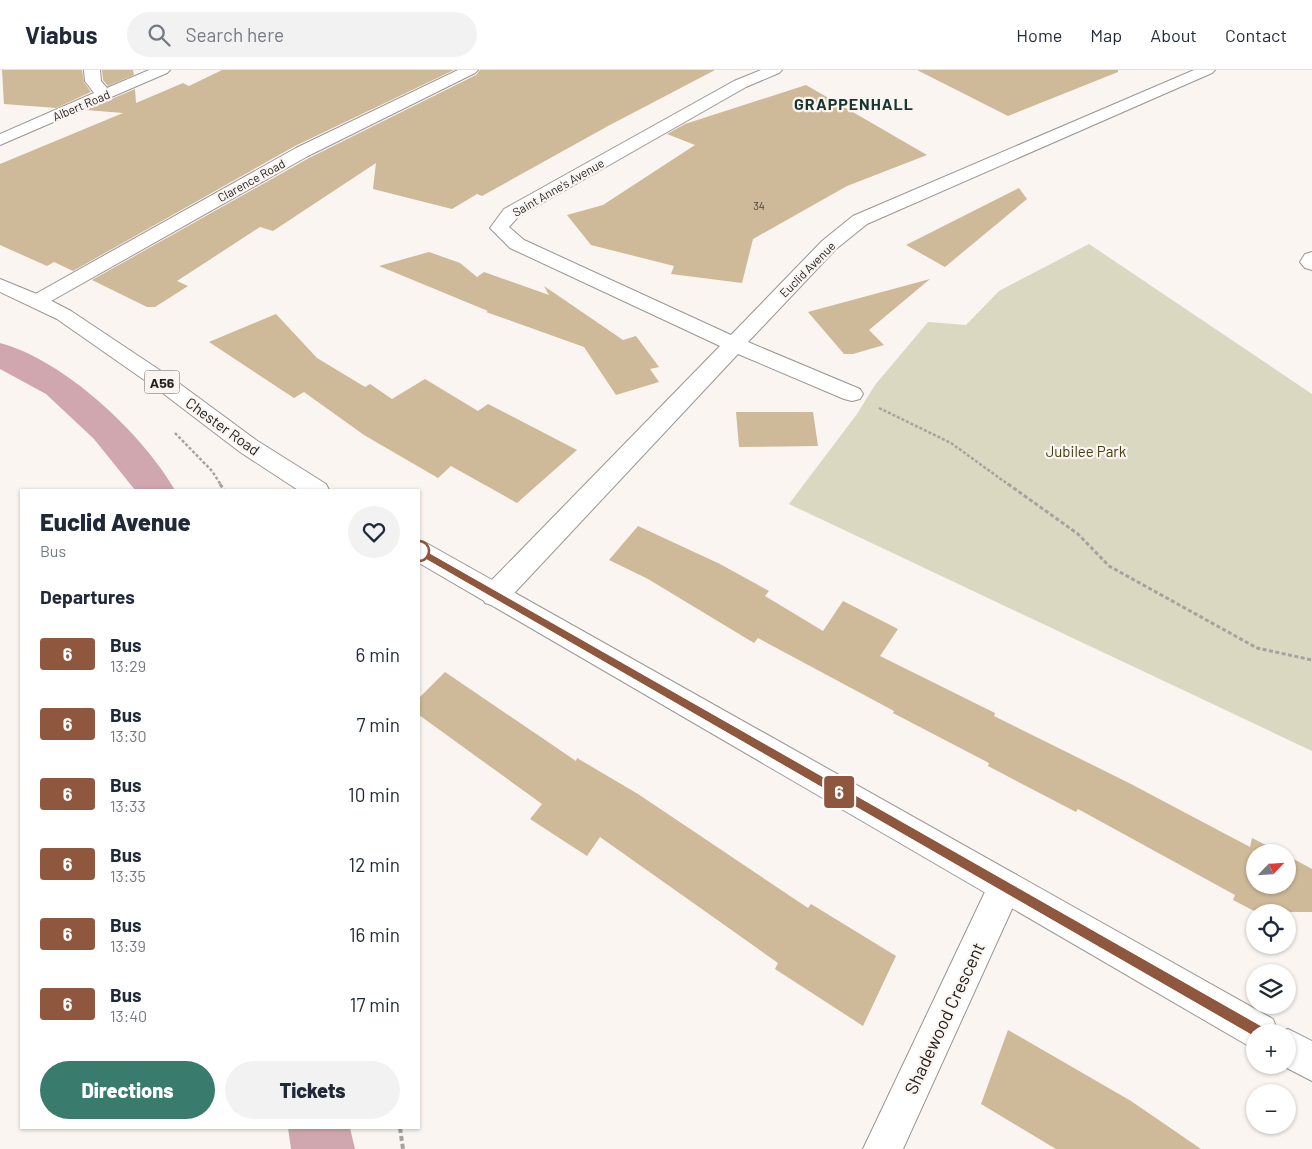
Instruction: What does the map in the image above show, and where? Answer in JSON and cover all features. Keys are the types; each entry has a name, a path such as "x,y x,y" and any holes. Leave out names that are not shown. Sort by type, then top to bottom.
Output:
{"street":[{"path":"92,70 91,78 97,88 106,94"},
{"name":"Albert Road","path":"0,140 162,70"},
{"name":"Clarence Road","path":"37,300 302,152 470,70"},
{"name":"Saint Anne's Avenue","path":"733,344 517,244 499,228 511,213 740,84 774,70"},
{"name":"Euclid Avenue","path":"495,595 829,245 860,220 1208,70"},
{"path":"1312,258 1310,262 1312,264"},
{"name":"Chester Road","path":"0,285 37,300 64,315 168,386 248,446 316,489"},
{"path":"733,344 852,394"},
{"path":"420,551 1246,1024"},
{"name":"Shadewood Crescent","path":"883,1149 1005,886"},
{"path":"1296,1053 1312,1062"}],"path":[{"path":"852,394 950,443 1078,534 1109,566 1257,648 1312,660"},
{"path":"400,1129 403,1149"}],"green space":[{"name":"Jubilee Park","path":"1089,244 1312,394 1312,751 789,504 857,414 875,385 928,322 966,325 999,291"}],"building":[{"path":"2,70 82,70 84,82 91,92 56,108 4,104"},
{"path":"102,70 133,70 134,75 108,86 103,80"},
{"path":"222,70 454,70 295,146 73,271 54,262 47,266 0,245 0,164 123,113 86,110 135,89 136,103 183,83 189,86"},
{"path":"480,70 715,70 608,126 482,196 477,194 452,209 373,189 376,163 273,231 260,227 177,281 188,286 155,307 147,307 92,280 309,158 476,75"},
{"path":"917,70 1118,70 1118,72 1008,116"},
{"path":"806,85 927,155 847,186 753,239 742,283 671,274 674,266 591,245 567,215 603,205 695,145 667,134 685,124"},
{"path":"1019,188 1027,199 945,267 906,245"},
{"path":"429,252 460,263 477,277 484,272 549,295 544,286 623,340 636,336 659,367 650,369 659,382 616,395 584,347 486,312 488,311 379,266"},
{"path":"930,279 869,330 884,345 853,354 844,354 808,312"},
{"path":"276,314 317,358 365,387 370,384 392,399 425,379 478,411 488,404 577,450 517,503 451,466 438,478 364,435 304,392 294,398 209,342"},
{"path":"736,412 813,412 818,446 739,447"},
{"path":"638,526 720,564 769,591 765,596 823,631 843,601 898,629 880,656 995,713 994,716 1129,783 1246,845 1246,894 1296,894 1296,860 1312,869 1312,912 1296,912 1296,904 1246,904 1246,907 1233,900 1235,895 1078,809 1076,812 988,766 989,763 893,713 894,711 758,638 754,643 648,579 609,560"},
{"path":"445,672 576,761 577,758 638,794 808,908 811,904 896,956 863,1026 775,969 778,963 600,837 587,856 530,819 542,804 420,716 420,697"},
{"path":"1252,838 1264,844 1251,844"},
{"path":"1008,1030 1131,1101 1201,1149 1056,1149 981,1104"}],"waterway":[{"path":"0,354 59,386 107,430 150,481 154,489"},
{"path":"319,1129 323,1149"}],"bus line":[{"name":"6","path":"420,552 1246,1024"}],"district":[{"name":"GRAPPENHALL","path":"854,103"}]}
